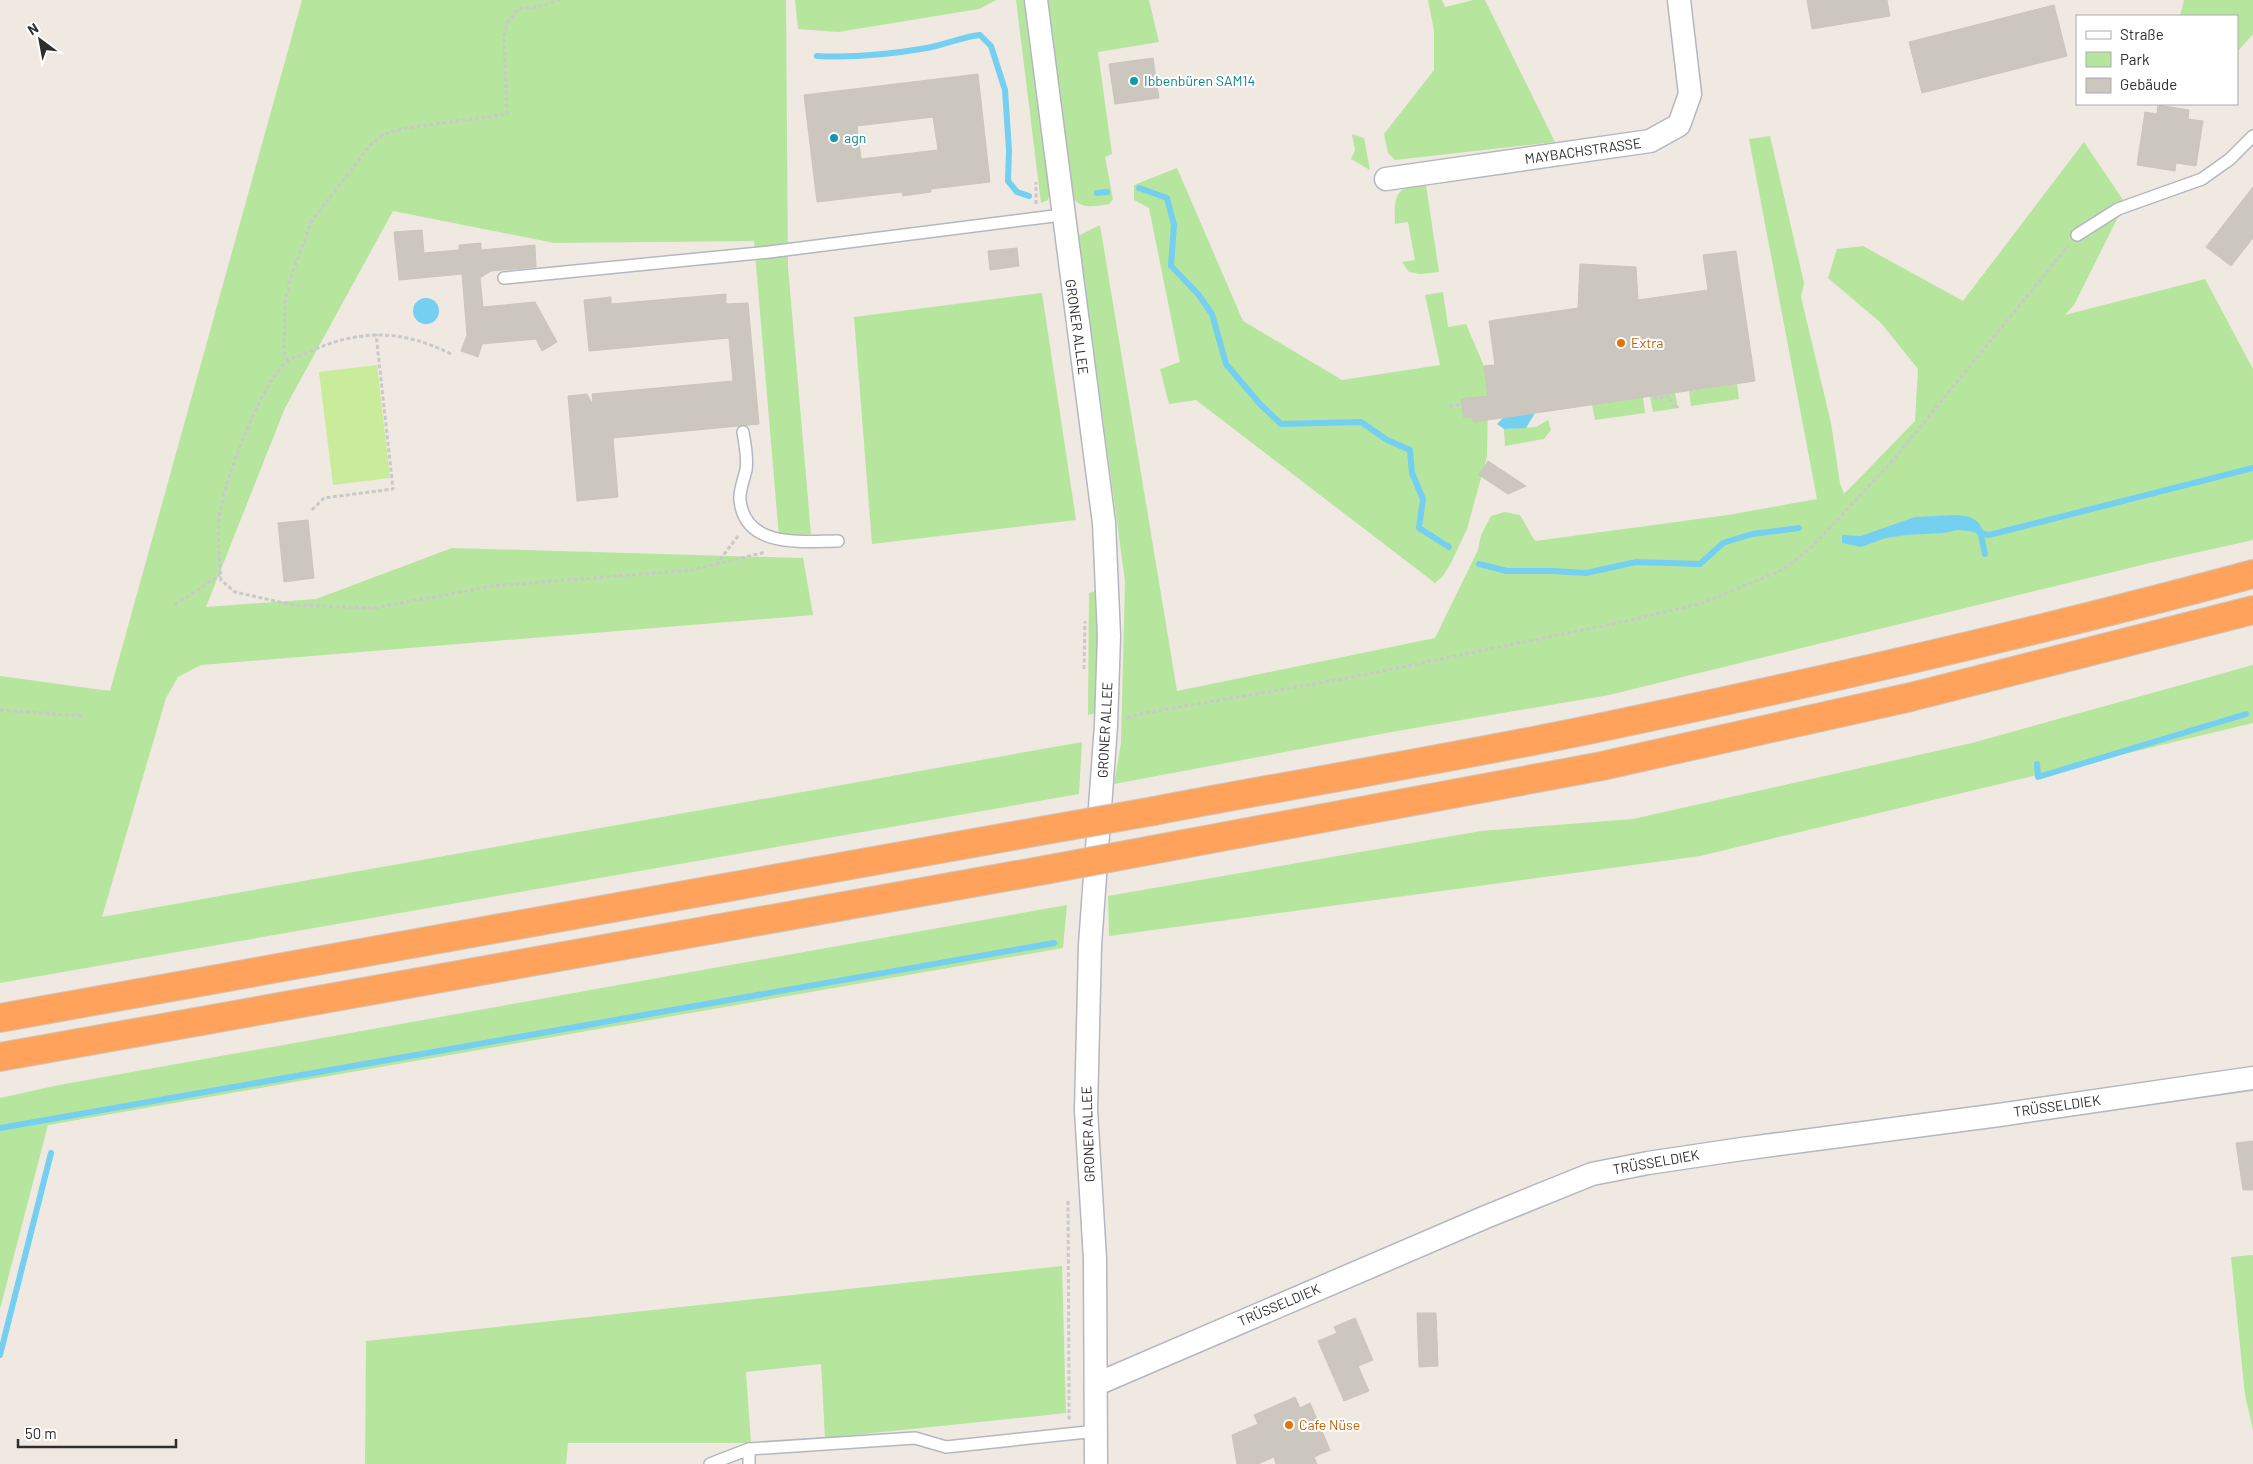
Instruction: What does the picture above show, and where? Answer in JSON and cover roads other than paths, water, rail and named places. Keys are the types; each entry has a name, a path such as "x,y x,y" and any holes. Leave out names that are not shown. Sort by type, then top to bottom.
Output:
{"highway":[{"path":"0,1018 1154,811 1591,729 1849,674 2132,606 2253,574"},
{"path":"0,1056 1045,870 1602,766 1911,697 2253,610"}],"street":[{"name":"GRONER ALLEE","path":"1036,0 1106,555 1109,636 1106,725 1090,945 1086,1110 1095,1259 1096,1464"},
{"name":"MAYBACHSTRASSE","path":"1386,179 1650,141 1679,124 1690,94 1679,0"},
{"name":"TRÜSSELDIEK","path":"1097,1384 1479,1220 1592,1174 1648,1163 1742,1149 2253,1078"}],"lane":[{"path":"2077,235 2118,209 2202,180 2230,159 2253,136"},
{"path":"504,278 769,252 1062,215"},
{"path":"743,432 747,454 740,499 748,521 753,528 771,538 792,541 838,541"},
{"path":"710,1464 749,1449 915,1438 946,1447 1097,1431"},
{"path":"749,1449 749,1464"}],"water":[{"path":"426,298 435,302 439,311 435,320 426,324 417,320 413,311 417,302"},
{"path":"1535,413 1526,428 1504,429 1497,424 1503,418"},
{"path":"1967,516 1978,522 1984,535 1957,530 1944,533 1886,538 1861,547 1842,543 1842,535 1861,536 1915,517"}],"waterway":[{"path":"817,56 858,56 900,52 934,47 966,37 980,35 991,46 1005,90 1009,150 1008,181 1017,192 1029,196"},
{"path":"1139,188 1167,198 1174,225 1171,266 1198,294 1212,314 1226,364 1260,404 1281,424 1361,422 1387,440 1410,450 1412,473 1423,499 1419,528 1449,547"},
{"path":"1097,193 1107,192"},
{"path":"1980,533 1989,535 2253,468"},
{"path":"1479,564 1507,571 1586,573 1636,562 1700,564 1723,543 1752,534 1799,528"},
{"path":"1980,531 1985,554"},
{"path":"2037,764 2038,777 2246,714"},
{"path":"0,1128 1054,943"},
{"path":"0,1355 51,1153"}],"place":[{"name":"Ibbenbüren SAM14","path":"1134,81"},
{"name":"agn","path":"834,138"},
{"name":"Extra","path":"1621,343"},
{"name":"Cafe Nüse","path":"1289,1425"}]}
